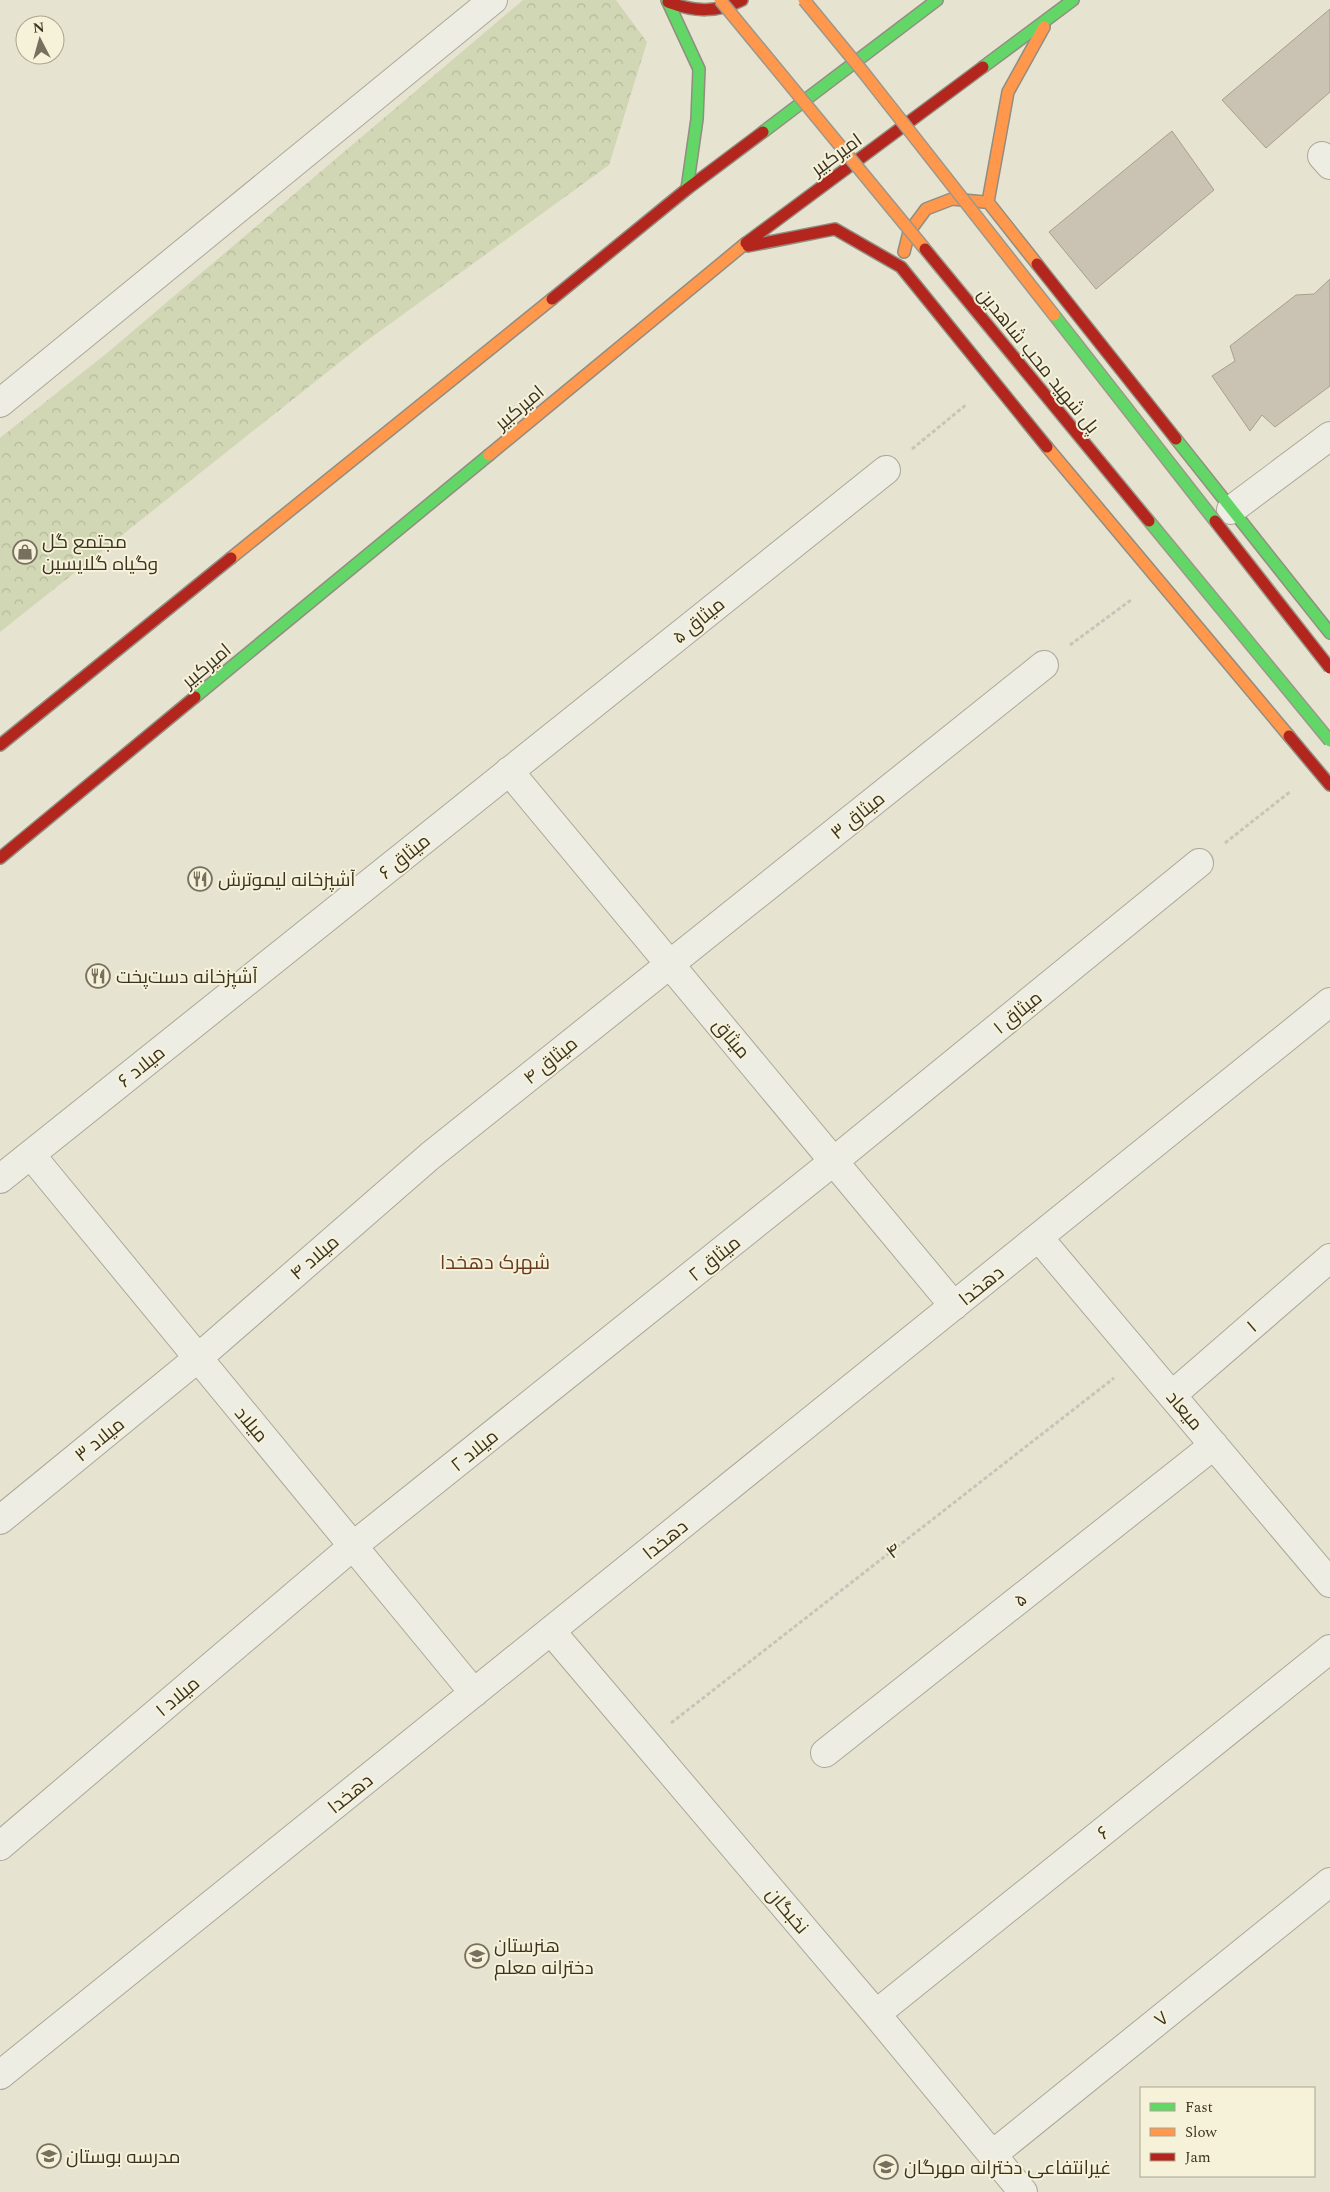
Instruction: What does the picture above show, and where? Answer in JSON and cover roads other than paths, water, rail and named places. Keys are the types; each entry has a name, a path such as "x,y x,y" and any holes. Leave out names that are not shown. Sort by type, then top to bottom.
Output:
{"main road":[{"name":"پل شهید محب شاهدین","path":"720,0 1330,742"},
{"path":"668,1 690,10 710,11 742,0"},
{"name":"پل شهید محب شاهدین","path":"804,0 864,72 1330,668"},
{"path":"0,745 687,189 937,0"},
{"name":"امیرکبیر","path":"0,858 739,248 1073,0"},
{"path":"668,1 699,69 697,119 687,189"},
{"path":"988,202 1008,92 1048,20"},
{"path":"901,267 908,232 926,209 952,199 988,202 1330,633"},
{"path":"739,248 835,228 901,267 994,383 1330,785"}],"street":[{"path":"0,403 493,0"},
{"path":"1231,510 1330,436"},
{"name":"میثاق ۵","path":"510,771 886,470"},
{"name":"میثاق ۳","path":"670,964 1044,665"},
{"name":"میثاق","path":"510,771 954,1306"},
{"name":"میثاق ۶","path":"252,978 510,771"},
{"name":"میثاق ۱","path":"834,1162 1199,863"},
{"name":"میثاق ۴","path":"430,1156 670,964"},
{"name":"میلاد ۶","path":"0,1179 252,978"},
{"name":"دهخدا","path":"0,2075 1330,1002"},
{"name":"میلاد","path":"31,1155 474,1693"},
{"name":"میلاد ۴","path":"198,1358 430,1156"},
{"name":"میثاق ۲","path":"594,1354 834,1162"},
{"name":"میعاد","path":"1039,1238 1330,1582"},
{"name":"۱","path":"1172,1395 1330,1258"},
{"name":"میلاد ۲","path":"354,1546 594,1354"},
{"name":"میلاد ۳","path":"0,1520 198,1358"},
{"name":"۵","path":"825,1753 1214,1445"},
{"name":"میلاد ۱","path":"0,1846 354,1546"},
{"name":"نخبگان","path":"551,1631 876,2014 1023,2192"},
{"name":"۶","path":"876,2014 1330,1649"},
{"name":"۷","path":"992,2155 1330,1882"}],"place":[{"name":"مجتمع گل وگیاه گلایسین","path":"25,552"},
{"name":"آشپزخانه لیموترش","path":"200,879"},
{"name":"آشپزخانه دست‌پخت","path":"98,976"},
{"name":"هنرستان دخترانه معلم","path":"477,1956"},
{"name":"مدرسه بوستان","path":"49,2156"},
{"name":"غیرانتفاعی دخترانه مهرگان","path":"886,2167"}],"district":[{"name":"شهرک دهخدا","path":"495,1262"}]}
